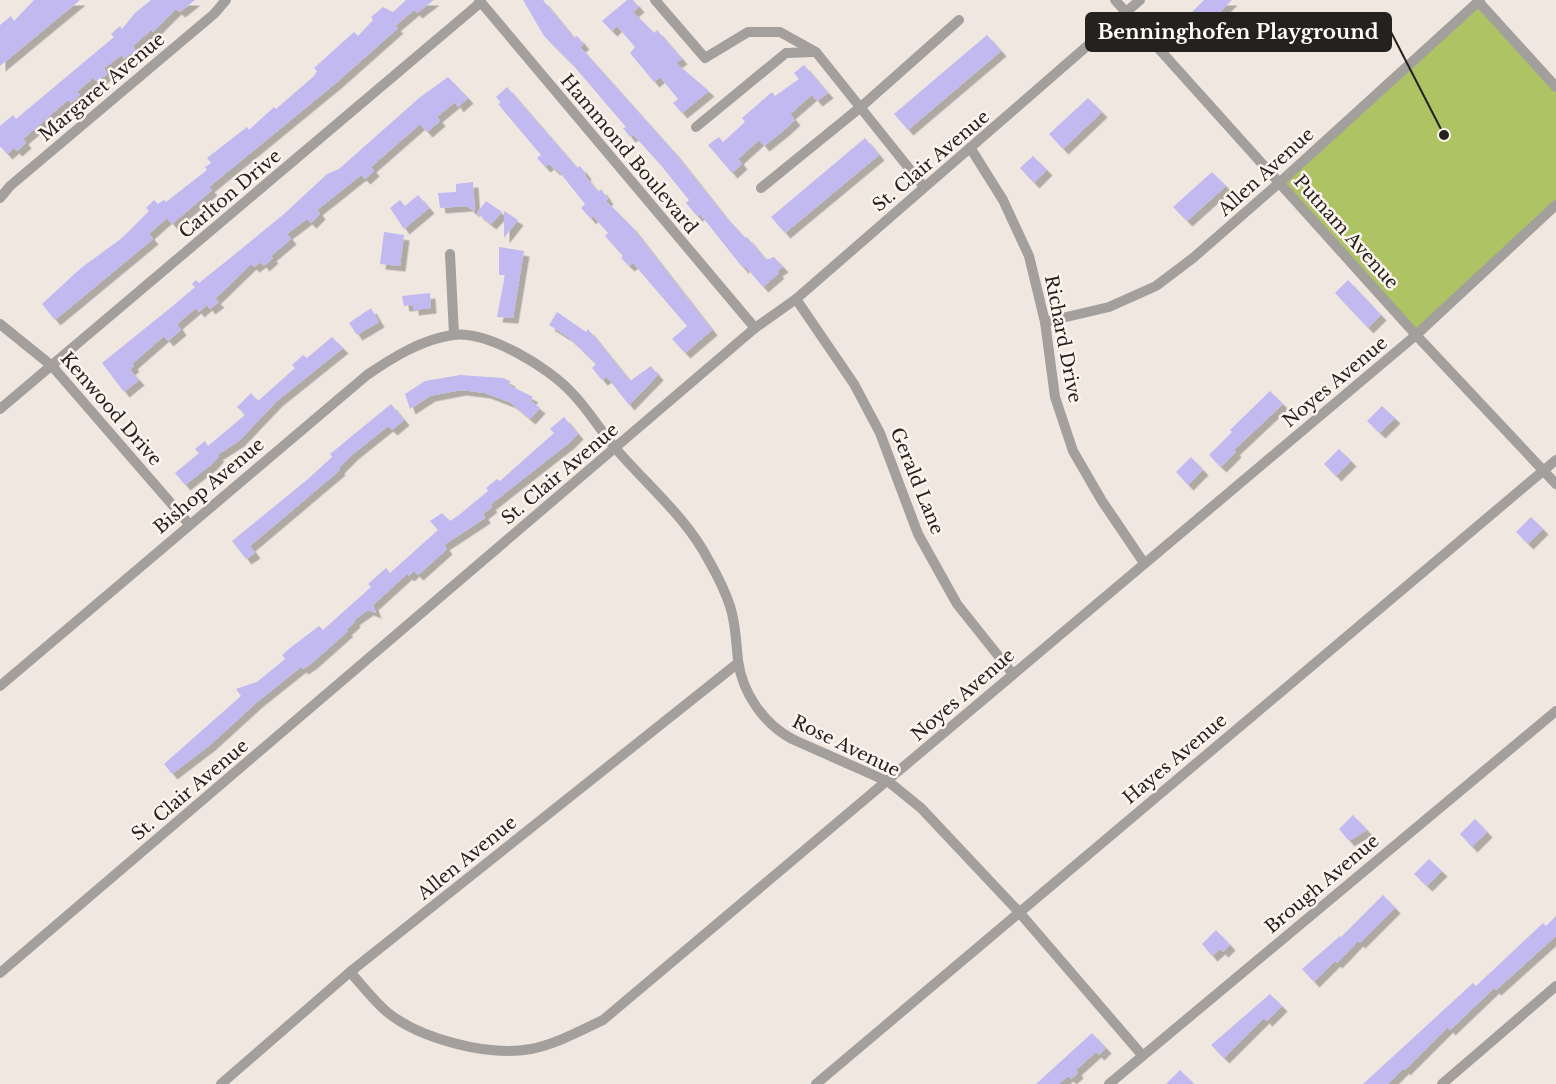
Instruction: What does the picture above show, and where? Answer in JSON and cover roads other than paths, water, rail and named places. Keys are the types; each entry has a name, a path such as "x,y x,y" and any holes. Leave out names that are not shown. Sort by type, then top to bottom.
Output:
{"street":[{"name":"Margaret Avenue","path":"0,198 10,186 214,14 226,0"},
{"path":"655,0 705,58 748,32 780,32 816,52 862,106 924,187"},
{"name":"Putnam Avenue","path":"1115,0 1416,335 1556,484"},
{"name":"St. Clair Avenue","path":"0,973 755,328 796,299 1140,0"},
{"name":"Hammond Boulevard","path":"480,1 755,328"},
{"name":"Carlton Drive","path":"0,409 480,1"},
{"path":"1478,1 1556,87"},
{"name":"Allen Avenue","path":"1045,322 1109,307 1156,286 1193,258 1280,183 1478,1"},
{"path":"761,188 862,106 959,20"},
{"path":"696,127 786,53 816,52"},
{"name":"Richard Drive","path":"971,149 1003,201 1029,256 1045,322 1055,397 1073,451 1102,501 1144,563"},
{"name":"Noyes Avenue","path":"350,972 388,1013 439,1040 489,1049 529,1049 566,1038 603,1020 889,782 1012,673 1416,335 1556,205"},
{"path":"450,254 454,334"},
{"name":"Gerald Lane","path":"796,299 854,384 870,413 880,433 918,534 957,604 1012,673"},
{"name":"Kenwood Drive","path":"0,324 52,366 189,524"},
{"name":"Rose Avenue","path":"454,334 493,342 545,368 572,392 615,448 681,519 709,561 730,606 736,634 738,663 756,706 777,731 889,782 948,834 1019,912 1142,1055"},
{"name":"Bishop Avenue","path":"0,686 367,375 395,356 454,334"},
{"name":"Hayes Avenue","path":"816,1084 1556,460"},
{"name":"Allen Avenue","path":"221,1084 350,972 738,663"},
{"name":"Brough Avenue","path":"1109,1084 1556,711"},
{"path":"1442,1084 1556,986"}],"place":[{"name":"Benninghofen Playground","path":"1444,135"}]}
